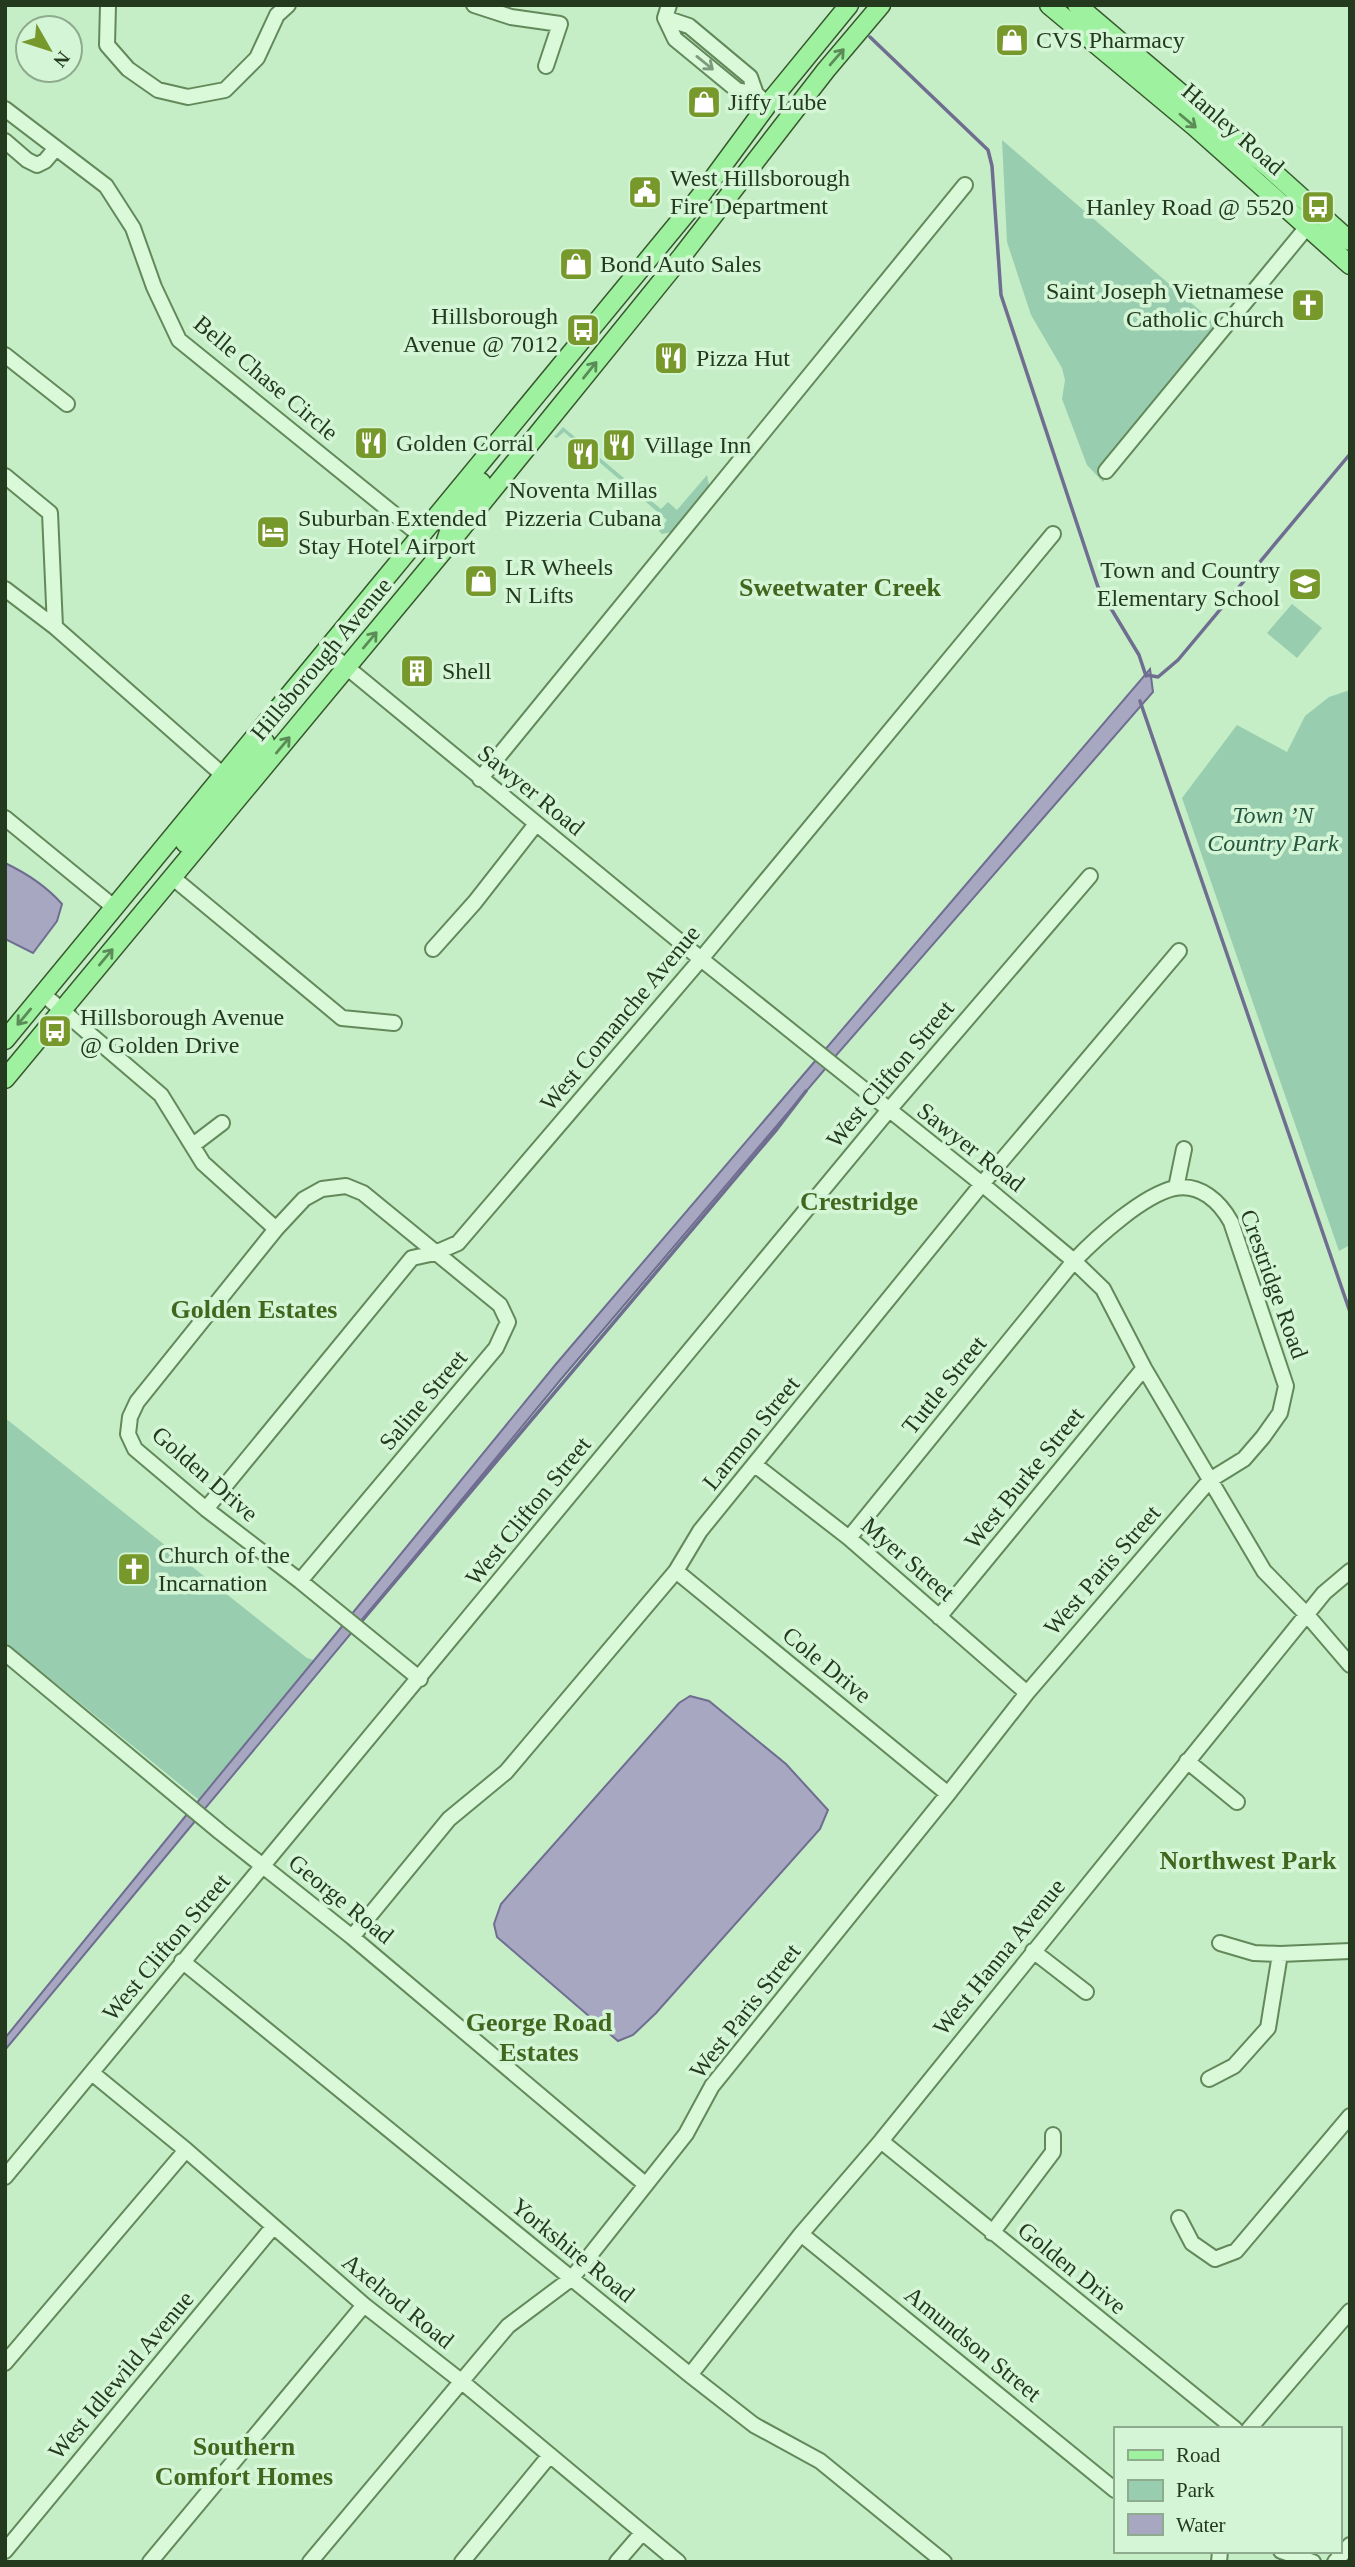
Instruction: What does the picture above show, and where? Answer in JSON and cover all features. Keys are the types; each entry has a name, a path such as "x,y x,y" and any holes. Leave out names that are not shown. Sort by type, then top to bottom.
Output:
{"main road":[{"name":"Hillsborough Avenue","path":"5,1040 657,248 725,162 762,99 849,5"},
{"name":"Hillsborough Avenue","path":"5,1079 443,551 732,194 826,70 881,5"},
{"name":"Hanley Road","path":"1049,5 1101,37 1272,170 1350,241"},
{"name":"Hanley Road","path":"1077,5 1101,37"},
{"name":"Hanley Road","path":"1142,71 1350,265"},
{"path":"732,194 747,156 774,119 762,99"},
{"path":"682,256 683,234 705,206 725,162"},
{"path":"623,330 636,298 666,261 657,248"},
{"path":"540,432 543,405 610,323 618,296"},
{"path":"443,551 453,516 508,449 510,427"},
{"path":"229,810 233,784 275,731 280,708"},
{"path":"146,908 152,884 218,803 223,775"}],"street":[{"path":"108,5 107,45 128,69 159,90 188,97 225,90 257,58 277,15 288,5"},
{"path":"474,5 511,17 560,24 546,66"},
{"path":"667,12 689,26 750,77 762,99"},
{"name":"Belle Chase Circle","path":"5,109 106,186 133,229 154,288 178,340 421,536"},
{"path":"5,141 37,165 45,161 56,148"},
{"path":"480,779 965,185"},
{"path":"1106,471 1307,227"},
{"path":"5,355 67,404"},
{"path":"5,476 50,513 54,628"},
{"name":"West Comanche Avenue","path":"206,1508 412,1258 435,1253 458,1243 701,959 1053,534"},
{"path":"5,589 54,628 223,775"},
{"name":"Sawyer Road","path":"327,651 701,959 982,1184 1104,1289 1144,1368 1264,1571 1350,1665"},
{"path":"5,818 115,908"},
{"path":"433,949 475,902 536,824"},
{"name":"West Clifton Street","path":"5,2177 888,1111 1090,876"},
{"path":"172,877 342,1018 394,1023"},
{"name":"Larmon Street","path":"352,1937 449,1819 506,1772 676,1571 700,1531 982,1184 1179,951"},
{"path":"43,994 161,1095 203,1163 276,1230"},
{"path":"193,1144 222,1123"},
{"path":"1074,1261 1119,1219 1160,1194 1176,1188 1184,1149"},
{"name":"Golden Drive","path":"420,1679 135,1449 128,1434 130,1417 137,1402 304,1199 323,1189 346,1186 363,1193 435,1253"},
{"name":"Crestridge Road","path":"1176,1188 1193,1188 1211,1197 1224,1208 1286,1386 1280,1413 1263,1437 1244,1459 1210,1480"},
{"name":"Saline Street","path":"300,1581 496,1348 508,1322 500,1305 435,1253"},
{"name":"Tuttle Street","path":"849,1538 1074,1261"},
{"name":"West Burke Street","path":"939,1617 1144,1368"},
{"name":"Myer Street","path":"755,1465 849,1538 1027,1693"},
{"name":"West Paris Street","path":"310,2562 508,2326 572,2278 685,2134 712,2086 1027,1693 1210,1480"},
{"name":"Cole Drive","path":"676,1571 948,1794"},
{"name":"West Hanna Avenue","path":"690,2375 801,2234 881,2141 1324,1593 1350,1571"},
{"name":"George Road","path":"5,1653 176,1796 352,1937 645,2184"},
{"path":"1187,1761 1237,1802"},
{"path":"1220,1943 1254,1953 1350,1951"},
{"path":"1033,1951 1086,1992"},
{"path":"1209,2079 1234,2066 1268,2028 1280,1954"},
{"name":"Yorkshire Road","path":"182,1961 690,2375 754,2425 820,2461 944,2562"},
{"name":"Axelrod Road","path":"92,2073 186,2150 364,2305 461,2381 678,2562"},
{"path":"1179,2218 1192,2244 1215,2259 1236,2251 1350,2116"},
{"path":"992,2233 1053,2152 1053,2135"},
{"name":"Golden Drive","path":"881,2141 1233,2427"},
{"path":"5,2363 186,2150"},
{"name":"West Idlewild Avenue","path":"5,2551 273,2227"},
{"name":"Amundson Street","path":"801,2234 1114,2489"},
{"path":"150,2562 364,2305"},
{"path":"1250,2427 1350,2311"},
{"path":"462,2562 550,2455"},
{"path":"617,2562 642,2533"},
{"path":"1335,2562 1350,2544"},
{"path":"1287,2553 1313,2562"}],"green space":[{"path":"1002,140 1218,326 1098,471 1106,478 1103,482 1087,465 1062,399 1065,380 1062,368 1031,315 1007,242"},
{"path":"563,427 661,509 668,502 677,510 707,475 709,485 672,532 662,534 659,531 667,520 564,432 557,438 554,437"},
{"path":"1292,604 1322,628 1297,658 1267,633"},
{"name":"Town ’N Country Park","path":"1350,690 1350,1245 1339,1251 1182,798 1237,725 1287,752 1305,716 1329,697"},
{"path":"5,1418 307,1658 314,1660 199,1800 5,1642"}],"water":[{"path":"1150,669 1153,692 833,1059 823,1052"},
{"path":"5,863 36,881 62,904 57,921 33,953 5,939"},
{"path":"816,1060 826,1068 562,1378 360,1623 351,1615 556,1364"},
{"path":"344,1624 353,1631 203,1811 195,1805"},
{"path":"690,1696 709,1701 786,1764 828,1810 820,1829 656,2013 633,2035 618,2041 497,1937 494,1924 501,1904 679,1703"},
{"path":"188,1813 196,1820 5,2050 5,2038"}],"waterway":[{"path":"870,37 988,150 992,166 1001,295 1098,587 1139,655 1146,676"},
{"path":"1147,675 1158,677 1178,660 1350,454"},
{"path":"1140,701 1350,1312"},
{"path":"360,1623 777,1129 806,1091"}],"place":[{"name":"CVS Pharmacy","path":"1012,40"},
{"name":"Jiffy Lube","path":"704,102"},
{"name":"West Hillsborough Fire Department","path":"645,192"},
{"name":"Hanley Road @ 5520","path":"1318,207"},
{"name":"Bond Auto Sales","path":"576,264"},
{"name":"Saint Joseph Vietnamese Catholic Church","path":"1308,305"},
{"name":"Hillsborough Avenue @ 7012","path":"583,330"},
{"name":"Pizza Hut","path":"671,358"},
{"name":"Golden Corral","path":"371,443"},
{"name":"Village Inn","path":"619,445"},
{"name":"Noventa Millas Pizzeria Cubana","path":"583,454"},
{"name":"Suburban Extended Stay Hotel Airport","path":"273,532"},
{"name":"LR Wheels N Lifts","path":"481,581"},
{"name":"Town and Country Elementary School","path":"1305,584"},
{"name":"Shell","path":"417,671"},
{"name":"Hillsborough Avenue @ Golden Drive","path":"55,1031"},
{"name":"Church of the Incarnation","path":"134,1569"}],"district":[{"name":"Sweetwater Creek","path":"840,587"},
{"name":"Crestridge","path":"859,1201"},
{"name":"Golden Estates","path":"254,1309"},
{"name":"Northwest Park","path":"1248,1860"},
{"name":"George Road Estates","path":"539,2037"},
{"name":"Southern Comfort Homes","path":"244,2461"}]}
